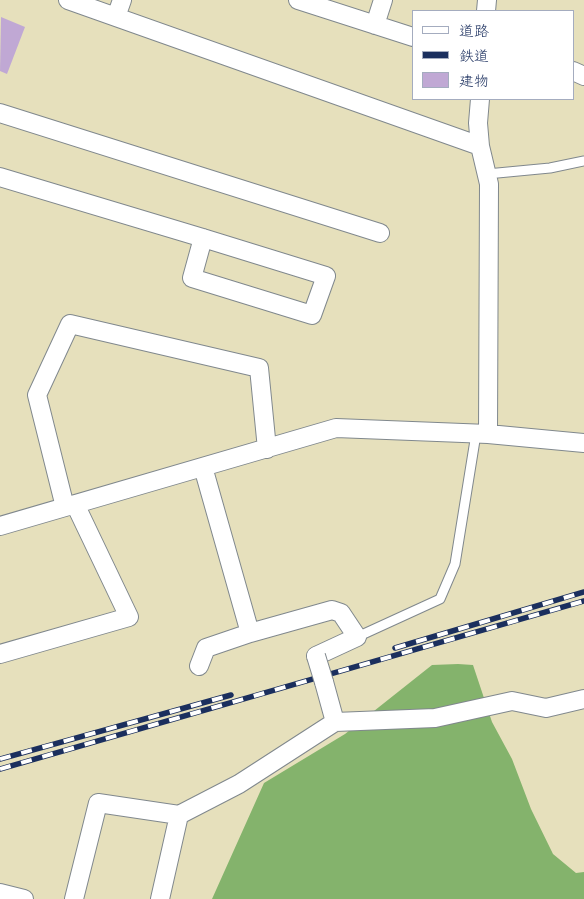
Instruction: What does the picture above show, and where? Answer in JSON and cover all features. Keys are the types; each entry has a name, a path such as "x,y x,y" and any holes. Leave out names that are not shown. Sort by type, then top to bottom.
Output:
{"street":[{"path":"68,0 480,146"},
{"path":"116,17 122,0"},
{"path":"298,0 412,38"},
{"path":"375,25 383,0"},
{"path":"480,100 478,123 480,146 489,184 482,434"},
{"path":"0,113 380,233"},
{"path":"0,177 203,238 326,276 312,315 192,278 203,238"},
{"path":"0,654 129,617 70,506 37,395 70,324 259,368 267,448"},
{"path":"0,526 336,428 482,434 584,443"},
{"path":"203,467 250,633"},
{"path":"199,666 206,648 250,633 332,610 341,613 357,637 316,656 335,722"},
{"path":"74,899 98,803 179,815 239,784 335,722 435,718 512,701 546,708 584,699"},
{"path":"160,899 179,815"},
{"path":"0,892 24,899"}],"lane":[{"path":"487,174 550,168 584,161"},
{"path":"357,637 440,599 455,564 482,434"}],"green space":[{"path":"432,665 473,665 492,722 512,759 531,809 553,854 576,873 584,872 584,899 212,899 264,783 345,734"}],"building":[{"path":"1,17 25,27 7,74 0,71"}],"railway":[{"path":"395,648 584,592"},
{"path":"0,769 584,601"},
{"path":"0,759 231,695"}]}
